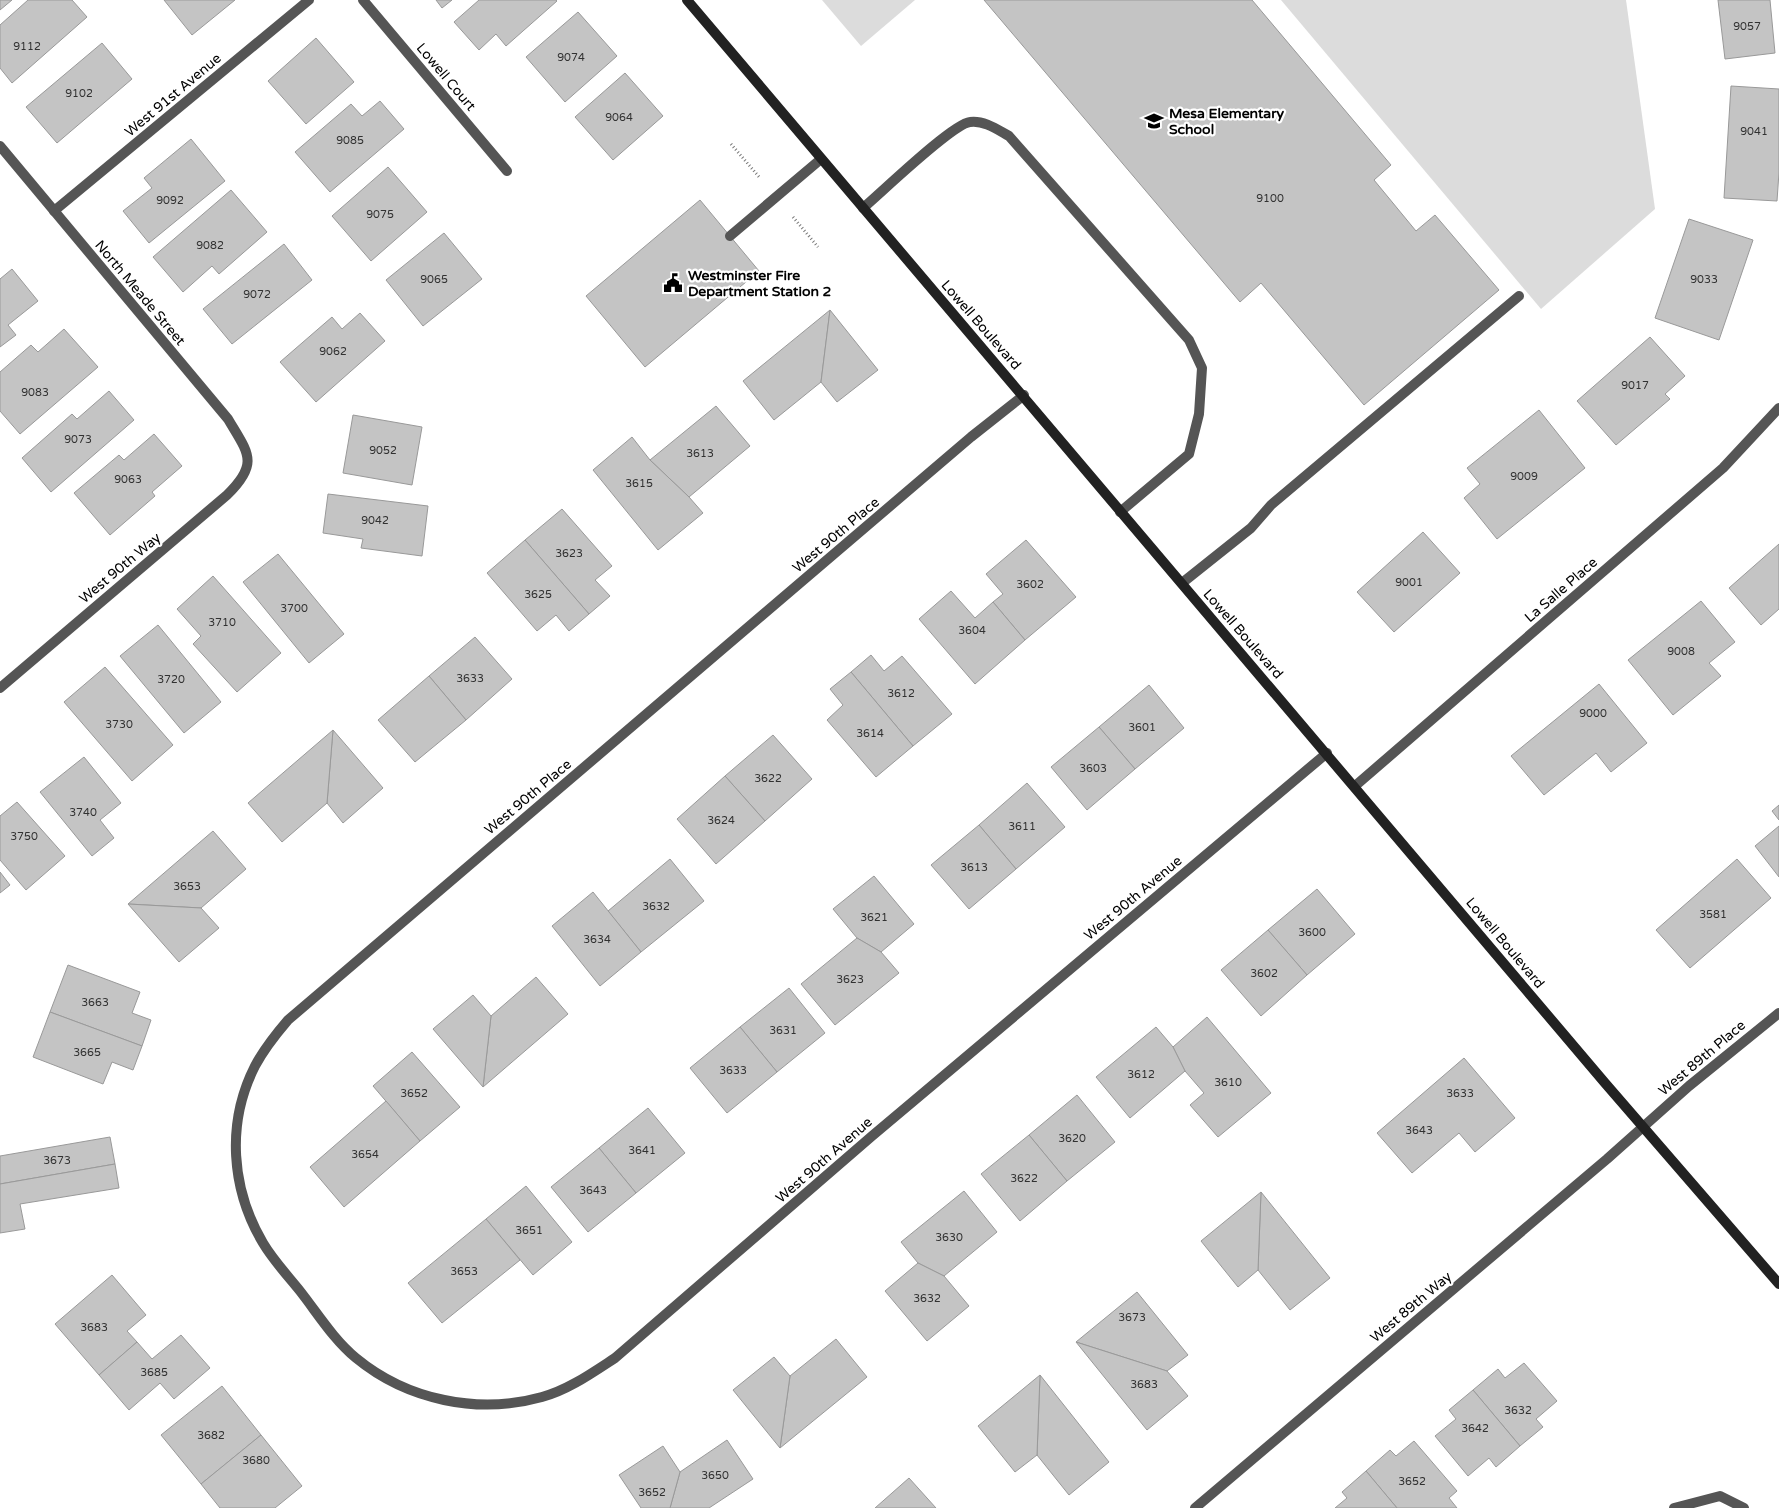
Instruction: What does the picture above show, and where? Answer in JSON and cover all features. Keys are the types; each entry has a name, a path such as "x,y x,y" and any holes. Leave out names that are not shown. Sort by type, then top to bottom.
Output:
{"street":[{"name":"West 91st Avenue","path":"54,211 309,0"},
{"name":"Lowell Court","path":"364,0 507,171"},
{"name":"Lowell Boulevard","path":"687,0 1024,395 1120,512 1779,1284"},
{"path":"863,208 951,131 970,122 989,125 1009,136 1189,340 1202,368 1199,414 1192,448 1189,454 1120,512"},
{"name":"North Meade Street","path":"0,146 228,419 247,451 248,463"},
{"path":"730,236 821,159"},
{"path":"1182,583 1251,528 1271,505 1519,296"},
{"name":"West 90th Place","path":"305,1298 264,1245 250,1217 240,1188 235,1156 237,1125 243,1095 255,1066 272,1039 288,1020 971,437 1024,395"},
{"name":"La Salle Place","path":"1355,786 1723,468 1779,408"},
{"name":"West 90th Way","path":"0,688 226,496 240,482 248,463"},
{"name":"West 90th Avenue","path":"305,1298 333,1334 355,1357 384,1378 423,1395 464,1404 507,1403 542,1397 581,1380 615,1358 872,1136 1327,753"},
{"name":"West 89th Place","path":"1643,1126 1779,1013"},
{"name":"West 89th Way","path":"1195,1508 1592,1172 1643,1126"},
{"path":"1674,1508 1720,1496 1744,1508"}],"shaded area":[{"path":"822,0 915,0 861,46"},
{"path":"1281,0 1626,0 1655,209 1541,309"}],"building":[{"path":"0,0 12,0 0,10"},
{"path":"28,0 72,0 87,17 12,83 0,68 0,25"},
{"path":"164,0 235,0 192,35"},
{"path":"436,0 452,0 442,8"},
{"path":"479,0 557,1 506,46 496,34 479,50 454,22"},
{"path":"984,0 1252,0 1391,165 1374,180 1416,231 1435,215 1499,290 1364,405 1261,283 1240,302"},
{"path":"1718,0 1770,0 1775,53 1725,59"},
{"path":"578,12 617,56 565,102 526,57"},
{"path":"316,38 354,82 306,124 268,81"},
{"path":"102,43 132,79 57,143 26,107"},
{"path":"625,73 663,116 613,160 575,117"},
{"path":"1731,86 1779,89 1777,201 1724,198"},
{"path":"380,101 404,129 330,192 295,152 351,104 362,116"},
{"path":"191,139 225,181 149,243 123,211 152,188 144,178"},
{"path":"388,167 427,212 371,261 332,216"},
{"path":"231,190 267,232 219,274 212,266 183,292 153,257"},
{"name":"Westminster Fire Department Station 2","path":"700,200 759,271 645,367 586,296"},
{"path":"1689,219 1753,240 1719,340 1655,318"},
{"path":"444,233 482,279 423,326 386,280"},
{"path":"284,244 312,280 232,344 203,309"},
{"path":"12,269 38,301 8,325 16,335 0,347 0,279"},
{"path":"830,310 821,382 774,420 743,381"},
{"path":"830,310 878,370 837,402 821,382"},
{"path":"360,313 385,341 316,402 280,362 332,317 342,329"},
{"path":"64,329 98,367 20,434 0,411 0,372 31,345 38,352"},
{"path":"1650,337 1685,376 1665,394 1670,399 1616,445 1577,401"},
{"path":"109,391 134,420 51,492 22,458 72,414 77,419"},
{"path":"716,406 750,446 689,497 650,460"},
{"path":"1539,410 1585,468 1497,539 1464,498 1480,484 1467,468"},
{"path":"353,415 422,427 412,485 343,473"},
{"path":"154,434 182,466 152,492 155,496 110,535 74,493 119,455 124,460"},
{"path":"632,437 650,460 703,513 658,550 593,470"},
{"path":"328,494 428,506 422,556 361,548 363,539 323,533"},
{"path":"562,509 612,566 595,580 610,596 589,614 525,540"},
{"path":"1423,532 1460,573 1394,632 1357,592"},
{"path":"525,540 589,614 569,631 556,615 537,631 487,573"},
{"path":"1026,540 1076,597 1025,640 993,602 1003,594 986,574"},
{"path":"1779,544 1779,609 1761,625 1729,588"},
{"path":"278,554 344,634 309,663 243,582"},
{"path":"213,576 281,653 237,692 193,644 201,636 177,609"},
{"path":"951,591 975,618 993,602 1025,640 975,684 919,619"},
{"path":"1701,601 1735,642 1709,663 1721,676 1673,715 1628,660"},
{"path":"158,625 221,702 184,733 120,656"},
{"path":"475,637 512,679 466,720 429,676"},
{"path":"871,655 884,671 902,656 952,714 913,746 851,672"},
{"path":"105,667 173,745 132,781 64,702"},
{"path":"851,672 913,746 876,777 827,720 843,705 830,689"},
{"path":"429,676 466,720 415,762 378,720"},
{"path":"1599,684 1647,743 1611,772 1596,753 1544,795 1511,756"},
{"path":"1149,685 1184,728 1135,769 1099,727"},
{"path":"1099,727 1135,769 1087,810 1051,767"},
{"path":"333,730 383,788 343,823 327,803"},
{"path":"333,730 327,803 282,842 248,803"},
{"path":"773,735 812,779 765,821 725,776"},
{"path":"84,757 121,803 100,820 114,838 92,856 40,792"},
{"path":"725,776 765,821 716,864 677,819"},
{"path":"1027,783 1065,827 1016,869 979,825"},
{"path":"17,802 65,856 26,890 0,860 0,816"},
{"path":"1779,805 1779,820 1772,811"},
{"path":"979,825 1016,869 969,909 931,865"},
{"path":"1779,826 1779,877 1755,846"},
{"path":"213,831 246,869 201,908 128,904"},
{"path":"670,859 704,901 641,952 608,911"},
{"path":"1737,859 1771,898 1690,968 1656,930"},
{"path":"0,872 10,885 0,893"},
{"path":"874,876 914,924 881,952 857,938 833,909"},
{"path":"1317,889 1355,934 1307,975 1268,930"},
{"path":"593,892 641,952 600,986 552,926"},
{"path":"128,904 201,908 219,928 179,962"},
{"path":"1268,930 1307,975 1261,1016 1221,970"},
{"path":"857,938 881,952 899,973 835,1025 801,984"},
{"path":"68,965 140,992 132,1013 151,1020 142,1046 50,1012"},
{"path":"536,977 568,1014 483,1087 491,1016"},
{"path":"789,988 825,1033 777,1072 740,1027"},
{"path":"473,995 491,1016 483,1087 433,1029"},
{"path":"50,1012 142,1046 133,1070 112,1062 103,1084 33,1057"},
{"path":"1207,1017 1271,1093 1218,1137 1190,1105 1204,1093 1185,1071 1173,1047"},
{"path":"740,1027 777,1072 727,1113 690,1068"},
{"path":"1156,1027 1173,1047 1185,1071 1130,1118 1096,1077"},
{"path":"412,1052 460,1107 420,1141 373,1086"},
{"path":"1464,1058 1515,1118 1475,1152 1459,1133 1412,1173 1377,1133"},
{"path":"1077,1095 1115,1142 1067,1181 1029,1135"},
{"path":"386,1101 420,1141 344,1207 310,1167"},
{"path":"648,1108 685,1153 636,1193 599,1148"},
{"path":"1029,1135 1067,1181 1020,1221 981,1174"},
{"path":"110,1137 115,1164 0,1184 0,1156"},
{"path":"599,1148 636,1193 588,1232 551,1187"},
{"path":"115,1164 119,1188 20,1204 25,1229 0,1233 0,1184"},
{"path":"526,1186 572,1242 533,1275 486,1219"},
{"path":"964,1191 997,1232 944,1276 918,1263 901,1242"},
{"path":"1261,1192 1330,1278 1290,1310 1258,1270"},
{"path":"1261,1192 1258,1270 1238,1287 1201,1241"},
{"path":"486,1219 520,1260 442,1323 408,1283"},
{"path":"918,1263 944,1276 969,1306 927,1341 885,1291"},
{"path":"112,1275 146,1315 127,1331 137,1342 99,1375 55,1324"},
{"path":"1137,1292 1188,1355 1167,1371 1076,1342"},
{"path":"181,1335 210,1368 174,1399 160,1383 129,1410 99,1375 137,1342 152,1359"},
{"path":"836,1339 867,1377 780,1448 790,1376"},
{"path":"1076,1342 1167,1371 1188,1396 1147,1430"},
{"path":"774,1357 790,1376 780,1448 733,1390"},
{"path":"1524,1363 1557,1401 1536,1419 1543,1427 1520,1446 1473,1390 1498,1369 1505,1378"},
{"path":"1040,1375 1109,1462 1069,1495 1037,1455"},
{"path":"1040,1375 1037,1455 1015,1472 978,1426"},
{"path":"222,1386 261,1435 201,1484 161,1435"},
{"path":"1473,1390 1520,1446 1496,1467 1489,1458 1468,1476 1435,1436 1456,1419 1449,1410"},
{"path":"261,1435 302,1486 275,1508 220,1508 201,1484"},
{"path":"727,1440 753,1479 709,1508 670,1508 680,1472"},
{"path":"1414,1441 1457,1491 1449,1498 1457,1508 1397,1508 1366,1471 1390,1450 1396,1456"},
{"path":"663,1446 680,1472 670,1508 641,1508 619,1475"},
{"path":"1366,1471 1397,1508 1335,1508 1347,1498 1342,1492"},
{"path":"909,1478 936,1508 875,1508"}],"place":[{"name":"Mesa Elementary School","path":"1154,121"},
{"name":"Westminster Fire Department Station 2","path":"673,283"}]}
